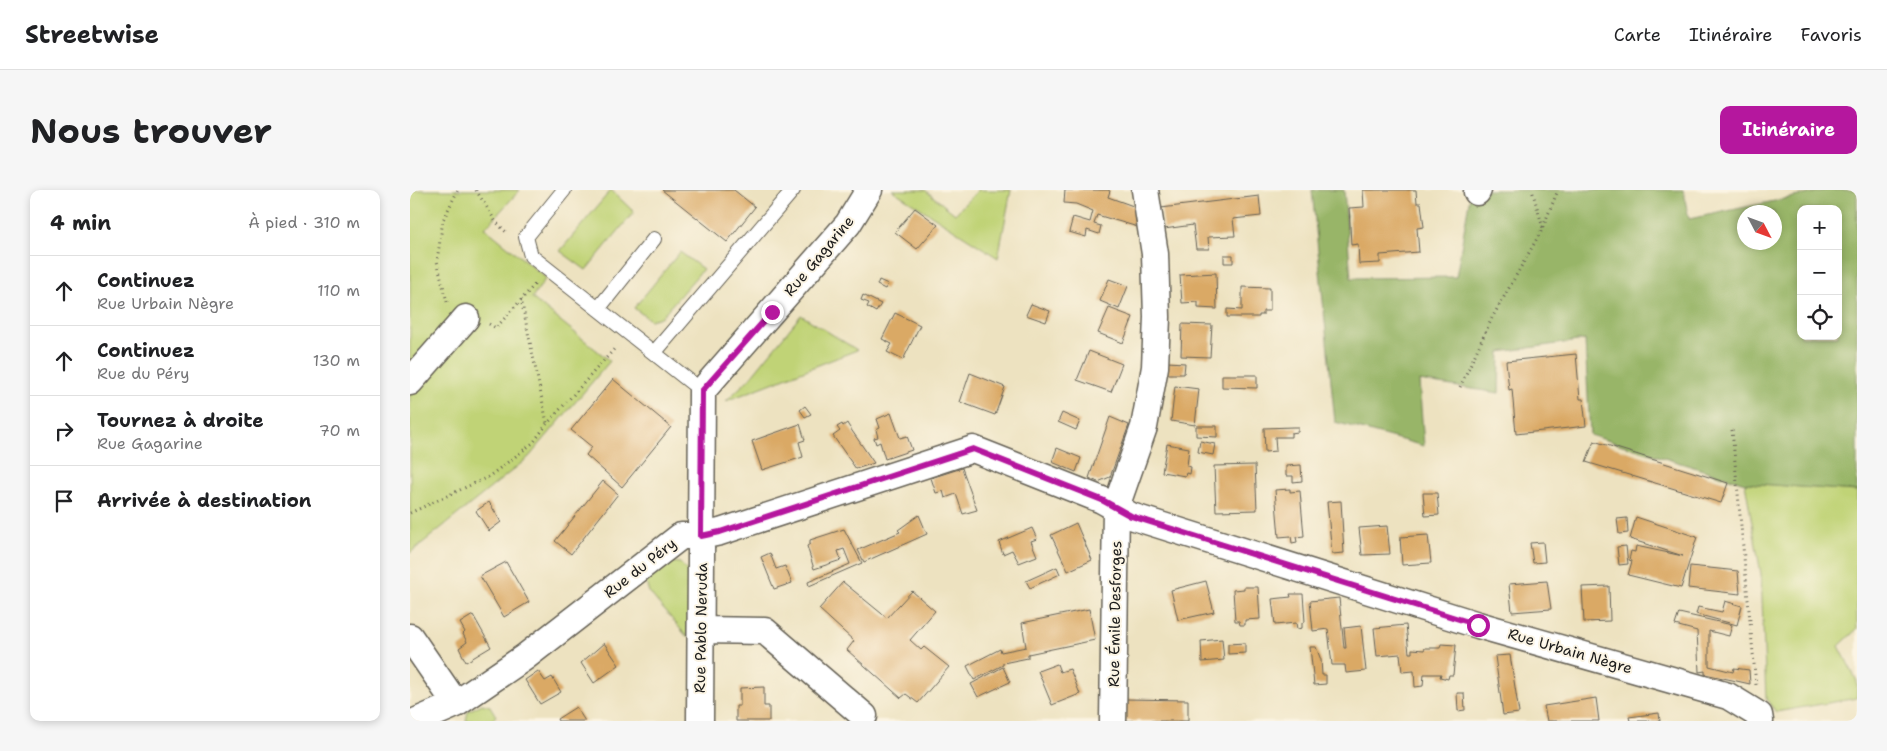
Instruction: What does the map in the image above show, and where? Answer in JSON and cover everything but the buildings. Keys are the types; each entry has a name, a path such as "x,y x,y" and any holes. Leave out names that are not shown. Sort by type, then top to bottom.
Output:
{"street":[{"name":"Rue Gagarine","path":"702,391 848,224 869,190"},
{"name":"Rue Émile Desforges","path":"1113,721 1116,507 1144,427 1155,367 1157,316 1155,254 1146,190"},
{"path":"410,382 460,324"},
{"path":"701,536 702,391"},
{"name":"Rue du Péry","path":"417,721 456,704 525,657 682,536 701,536 720,532 973,449 1116,507"},
{"name":"Rue Urbain Nègre","path":"1116,507 1131,516 1478,625 1728,696 1760,718"},
{"name":"Rue Pablo Neruda","path":"700,721 701,536"},
{"path":"701,630 765,632 864,716"},
{"path":"410,637 456,704"}],"lane":[{"path":"564,190 526,237 531,256 702,391"},
{"path":"654,353 793,190"},
{"path":"598,309 654,239"}],"path":[{"path":"458,190 443,220 437,261 460,324 476,316 496,328 548,269"},
{"path":"476,190 496,222 531,256"},
{"path":"1532,190 1542,228"},
{"path":"1460,387 1492,318 1542,228 1558,190"},
{"path":"521,299 547,424"},
{"path":"410,513 488,477 533,443 547,424 629,333"},
{"path":"1732,430 1760,718"}],"green space":[{"path":"410,190 520,190 485,228 546,278 532,298 610,361 529,457 410,553"},
{"path":"611,190 634,212 586,270 560,251"},
{"path":"892,190 925,190 955,214 978,190 1011,190 998,258"},
{"path":"1312,190 1344,190 1351,278 1456,277 1471,190 1683,190 1689,219 1737,209 1737,250 1782,250 1782,205 1756,205 1827,190 1857,190 1857,491 1745,483 1590,435 1585,340 1500,352 1499,393 1419,381 1424,446 1335,422"},
{"path":"680,252 703,269 661,317 650,320 634,308"},
{"path":"801,315 857,350 726,401 749,379"},
{"path":"1745,483 1857,491 1857,629 1839,646 1857,681 1857,698 1776,712 1766,699 1761,574"},
{"path":"672,562 680,563 689,572 688,638 649,592 645,580"},
{"path":"482,704 490,706 496,716 491,721 466,721 468,711"}],"route":[{"path":"772,312 702,391 701,536 720,532 973,449 1102,500 1131,516 1478,625"}]}
